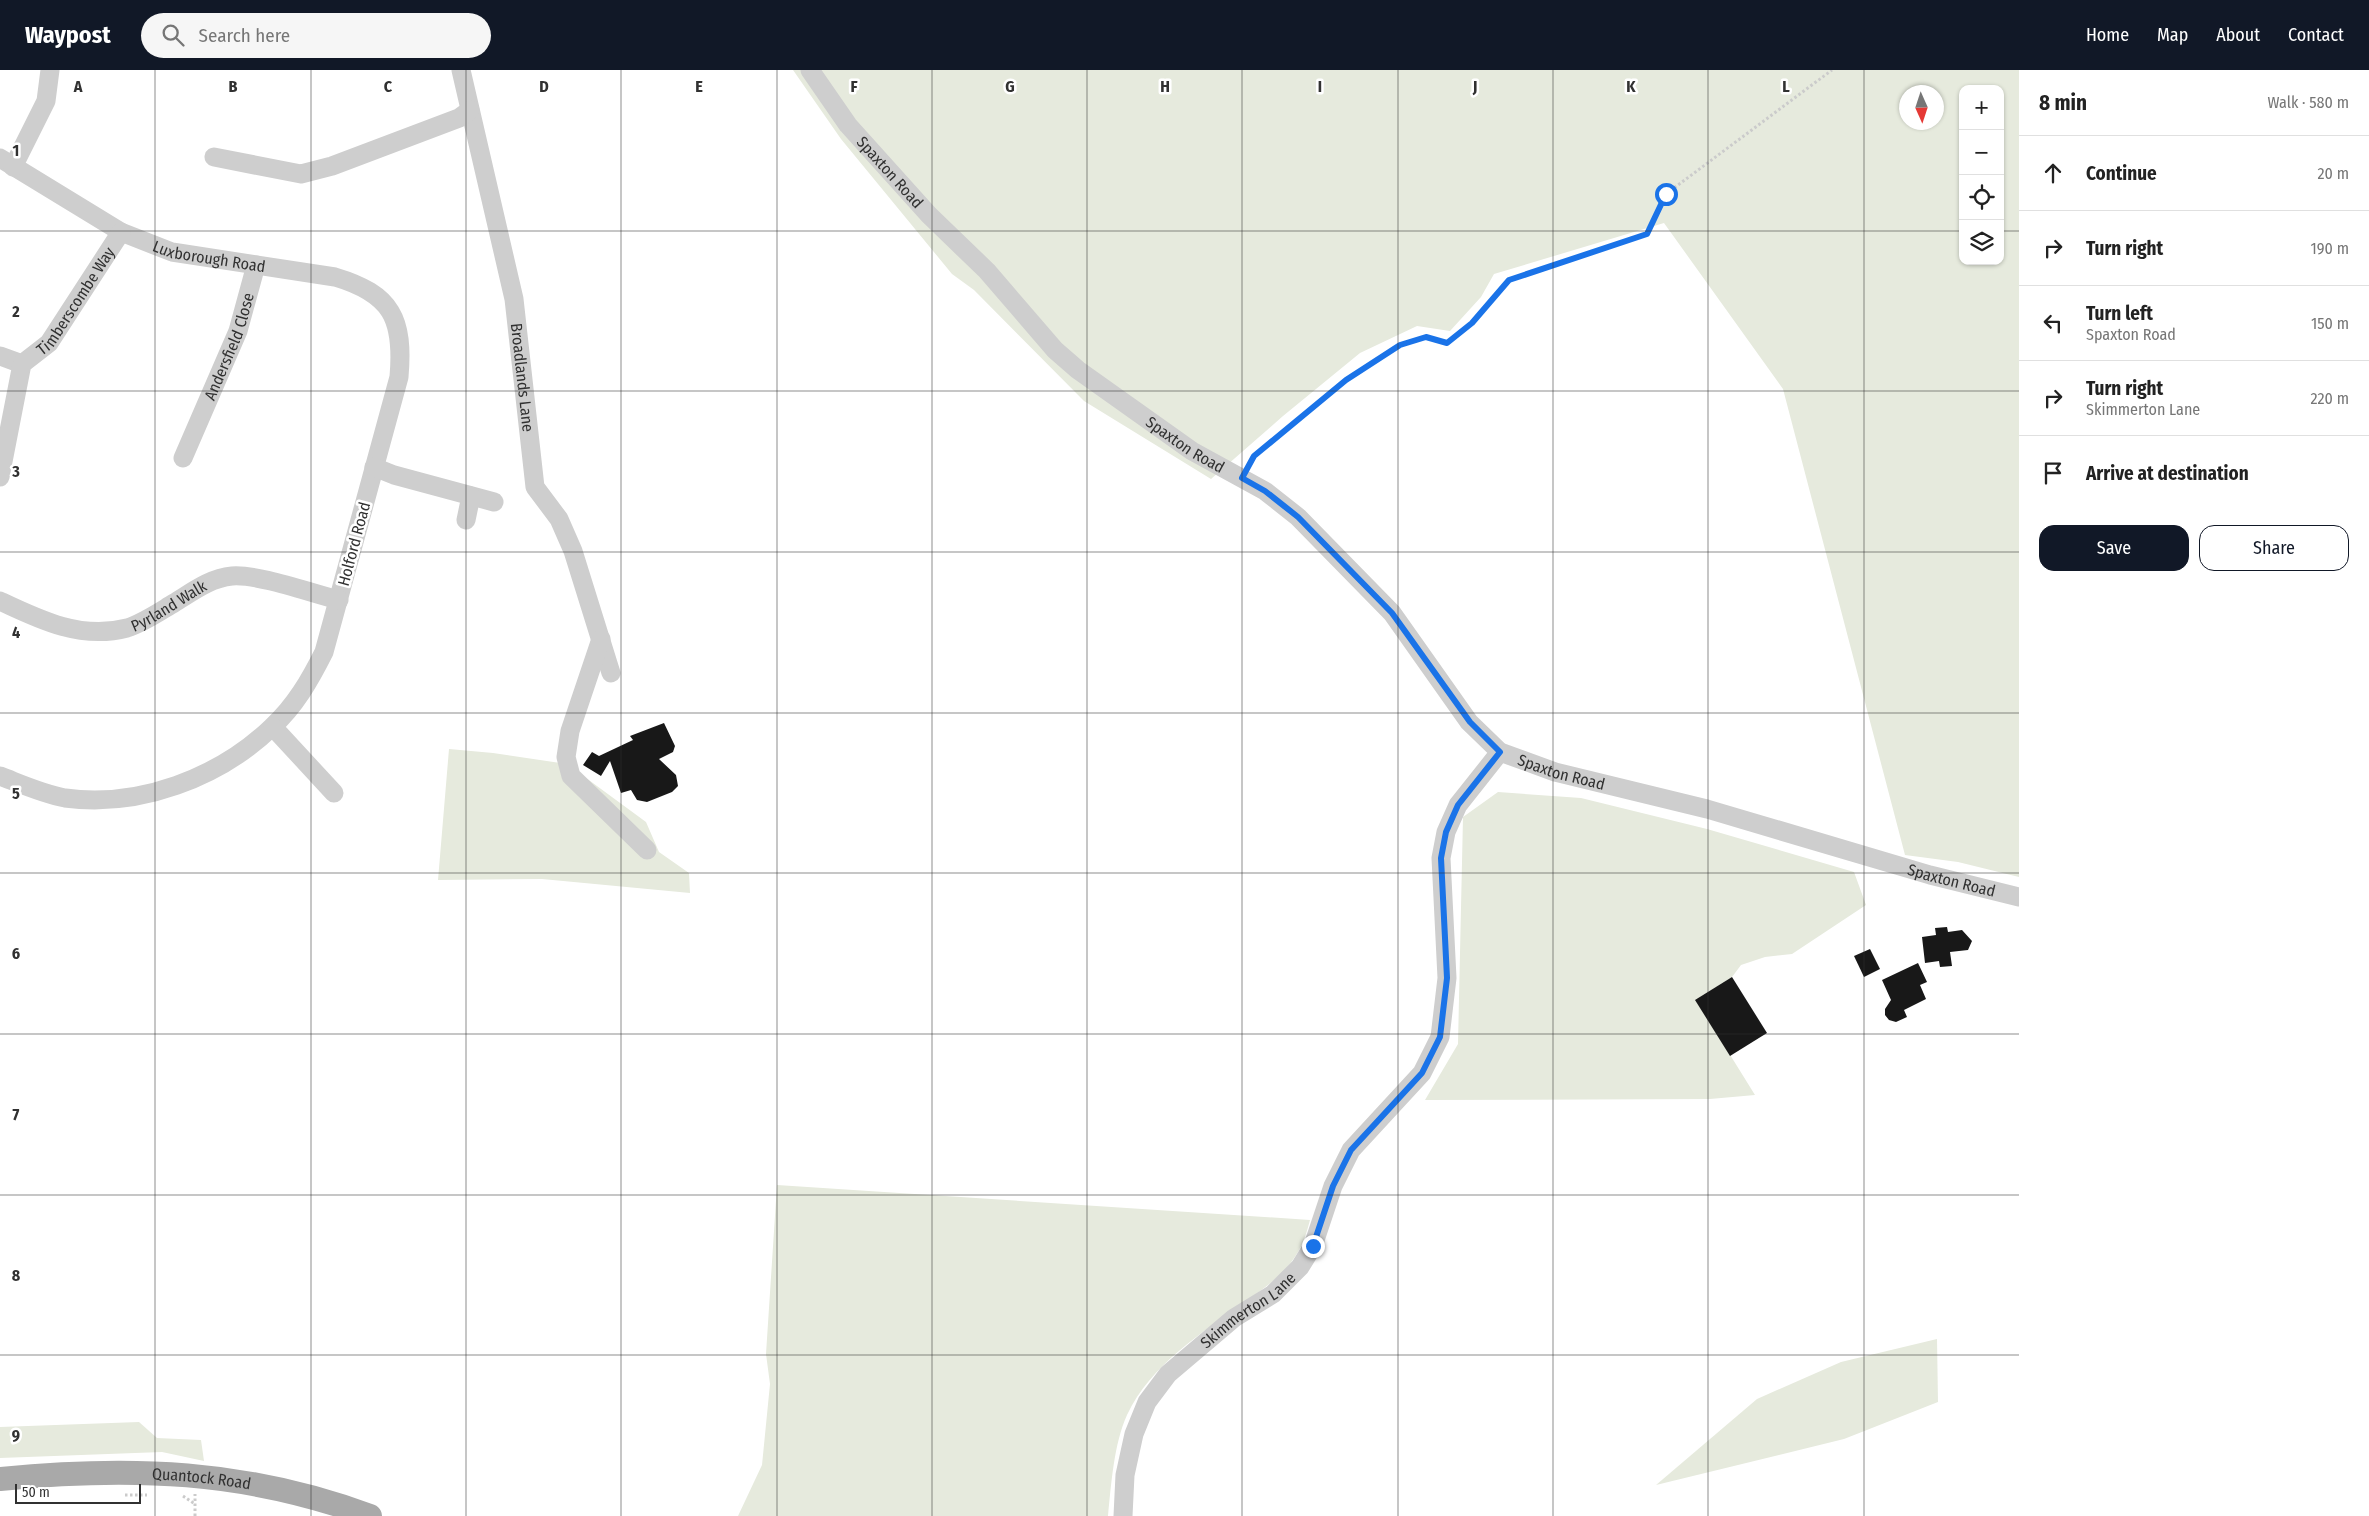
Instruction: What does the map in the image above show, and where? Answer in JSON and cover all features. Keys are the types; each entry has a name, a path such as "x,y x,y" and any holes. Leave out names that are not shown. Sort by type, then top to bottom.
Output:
{"main road":[{"name":"Quantock Road","path":"0,1479 72,1473 118,1472 211,1477 291,1490 370,1516"}],"street":[{"path":"7,163 46,101 50,70"},
{"name":"Broadlands Lane","path":"461,70 515,307 535,487 559,520 573,551 611,673"},
{"name":"Spaxton Road","path":"810,70 848,126 929,215 988,271 1055,350 1078,370 1192,451 1265,491 1298,517 1392,613 1470,722 1500,752 1555,772 1706,809 1930,875 2019,897"},
{"path":"214,157 301,174 332,166 459,118 470,110"},
{"name":"Luxborough Road","path":"7,163 121,232 172,252 335,277 356,283 384,302 394,317 402,347"},
{"name":"Timberscombe Way","path":"6,474 22,364 49,343 121,232"},
{"name":"Andersfield Close","path":"184,458 206,430 238,331 256,265"},
{"name":"Holford Road","path":"0,776 64,798 98,800 130,797 166,789 209,772 250,747 273,727 312,678 324,652 399,377 402,347"},
{"name":"Timberscombe Way","path":"0,356 22,364"},
{"path":"374,467 394,475 494,502"},
{"path":"466,520 472,496"},
{"name":"Pyrland Walk","path":"0,601 37,618 71,630 100,631 127,628 151,617 218,578 234,576 261,579 339,600"},
{"path":"600,639 570,731 566,756 571,776 647,850"},
{"path":"273,727 334,794"},
{"name":"Skimmerton Lane","path":"1123,1516 1125,1475 1132,1442 1147,1402 1168,1374 1234,1318 1273,1294 1300,1267 1313,1246 1333,1186 1351,1150 1422,1073 1440,1037 1447,978 1441,858 1446,832 1458,805 1500,752"}],"path":[{"path":"1242,478 1254,456 1346,380 1400,345 1426,337 1447,343 1472,323 1509,280 1647,234 1666,194 1832,70"},
{"path":"116,1495 154,1495"},
{"path":"182,1495 195,1504 195,1516"}],"shaded area":[{"path":"793,70 2019,70 2019,877 1958,862 1905,855 1783,389 1664,223 1494,274 1481,297 1450,331 1417,326 1360,353 1283,416 1211,479 1084,401 974,290 952,274 841,139"},
{"path":"449,749 493,753 567,764 646,822 659,852 689,873 690,893 542,879 438,880"},
{"path":"1498,792 1581,798 1707,829 1854,872 1866,905 1792,954 1765,957 1741,965 1732,977 1696,1000 1755,1095 1710,1099 1425,1100 1458,1044 1463,817"},
{"path":"777,1185 1310,1220 1298,1251 1277,1278 1179,1351 1150,1380 1137,1397 1127,1415 1119,1438 1108,1516 738,1516 762,1465 770,1384 766,1354"},
{"path":"1937,1339 1938,1402 1844,1439 1656,1485 1757,1399 1841,1362"},
{"path":"139,1422 157,1438 201,1440 204,1461 162,1452 0,1458 0,1427"}],"building":[{"path":"664,723 675,746 673,752 659,759 676,775 678,786 672,792 647,802 637,800 631,790 621,793 610,761 601,776 583,765 592,752 599,756 633,740 630,736"},
{"path":"1947,927 1948,932 1962,930 1972,941 1968,950 1950,952 1952,966 1940,967 1939,961 1925,963 1922,937 1936,935 1935,928"},
{"path":"1870,949 1880,969 1864,977 1854,956"},
{"path":"1918,963 1927,982 1920,985 1926,999 1904,1010 1907,1017 1896,1022 1889,1020 1885,1015 1885,1009 1891,1000 1882,980"},
{"path":"1732,977 1767,1033 1730,1056 1695,1000"}],"route":[{"path":"1313,1246 1333,1186 1351,1150 1381,1115 1409,1089 1422,1073 1440,1037 1447,978 1441,858 1446,832 1458,805 1500,752 1470,722 1392,613 1298,517 1265,491 1242,478 1254,456 1346,380 1400,345 1426,337 1447,343 1472,323 1509,280 1647,234 1666,194"}]}
